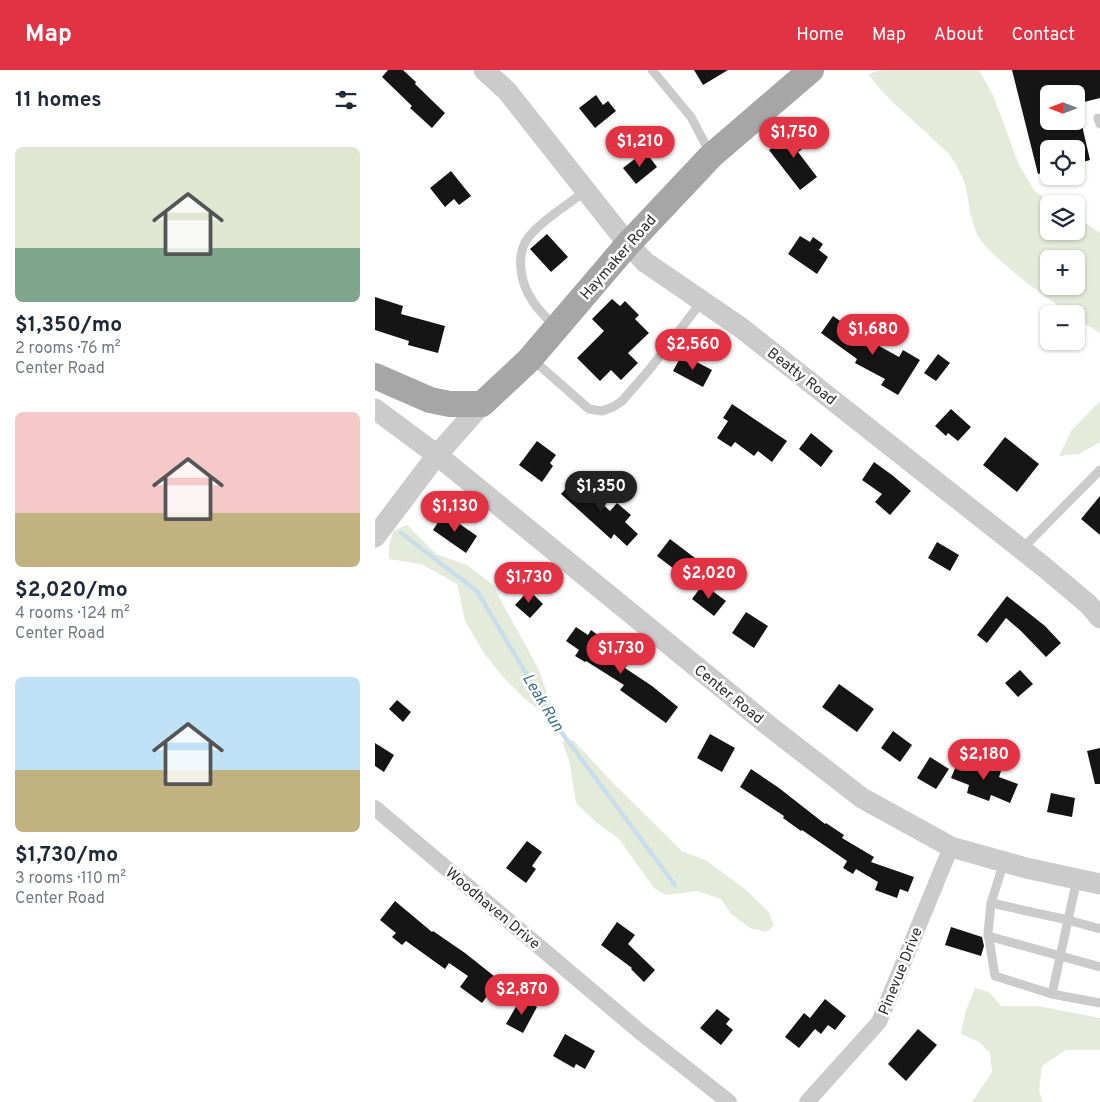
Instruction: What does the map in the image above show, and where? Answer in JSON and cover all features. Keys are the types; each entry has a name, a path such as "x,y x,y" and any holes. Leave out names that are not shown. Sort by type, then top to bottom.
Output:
{"main road":[{"name":"Haymaker Road","path":"482,404 531,358 628,244 711,156 801,75"},
{"path":"375,376 429,400 450,404 482,404"}],"street":[{"name":"Beatty Road","path":"484,70 507,91 628,244 645,262 748,333 1089,604 1100,618"},
{"name":"Haymaker Road","path":"375,537 437,455 482,404"},
{"name":"Center Road","path":"375,409 437,455 762,720 862,798 951,847 1004,862 1100,884"},
{"name":"Woodhaven Drive","path":"375,808 639,1031 729,1102"},
{"name":"Pinevue Drive","path":"807,1102 879,1022 951,847"}],"lane":[{"path":"652,70 691,117 711,156"},
{"path":"556,328 531,300 522,279 521,256 526,241 539,226 586,190"},
{"path":"531,358 589,409 602,411 622,401 649,370 702,301"},
{"path":"1021,549 1100,470"},
{"path":"1004,862 991,903 988,936 995,976 1052,994 1100,1003"},
{"path":"1052,994 1077,879"},
{"path":"991,903 1100,928"},
{"path":"988,936 1100,967"}],"green space":[{"path":"882,70 979,70 993,95 1019,165 1034,190 1040,195 1040,240 1085,240 1085,223 1100,233 1100,333 1085,324 1085,305 1058,305 1044,295 1085,295 1085,250 1040,250 1040,292 1018,276 991,252 976,232 964,180 953,160 891,101 868,74"},
{"path":"1100,401 1100,442 1079,454 1059,456 1071,431"},
{"path":"407,525 436,554 467,565 492,584 538,668 552,707 539,710 504,678 485,655 465,621 457,584 421,564 389,559 389,546 393,531"},
{"path":"573,740 616,786 682,851 707,861 745,889 769,912 774,926 766,932 750,928 731,914 721,899 697,891 666,895 654,888 619,839 597,823 576,803 569,760 562,741"},
{"path":"975,988 989,992 1001,1006 1038,1006 1100,1018 1100,1050 1066,1050 1042,1066 1039,1091 1043,1102 972,1102 992,1072 990,1053 979,1042 961,1034 965,1013"}],"building":[{"path":"388,70 403,70 445,113 432,128 410,108 412,106 382,77"},
{"path":"694,70 728,70 703,85"},
{"path":"1012,70 1100,70 1100,98 1085,102 1085,85 1040,85 1040,130 1083,130 1090,160 1085,161 1085,140 1040,140 1040,173 1038,174"},
{"path":"596,95 603,105 608,101 616,111 595,128 579,108"},
{"path":"798,128 810,143 798,152 817,177 800,190 769,150"},
{"path":"645,151 657,167 636,184 623,168"},
{"path":"451,171 471,196 459,205 454,199 445,207 430,188"},
{"path":"547,234 568,257 551,272 530,249"},
{"path":"800,236 810,242 813,237 823,244 819,250 828,257 817,274 788,254"},
{"path":"375,297 403,306 401,314 445,326 438,353 408,345 409,341 375,330"},
{"path":"612,299 620,306 625,301 639,315 635,319 649,333 628,353 638,363 621,380 611,370 600,381 577,358 604,331 592,319"},
{"path":"833,316 863,337 899,357 903,350 920,360 898,395 881,385 885,379 855,363 857,359 821,333"},
{"path":"938,354 950,363 936,381 924,373"},
{"path":"680,358 689,363 691,359 712,370 703,387 673,371"},
{"path":"732,404 787,441 772,462 758,451 754,456 735,442 731,447 717,438 728,421 723,418"},
{"path":"951,409 971,427 958,441 948,433 946,436 935,426"},
{"path":"811,433 833,451 821,467 799,449"},
{"path":"1005,437 1039,464 1017,492 983,465"},
{"path":"537,441 556,455 550,463 553,466 542,482 519,465"},
{"path":"874,462 911,491 890,515 875,502 882,494 862,480"},
{"path":"575,479 610,511 617,503 631,515 625,522 638,534 627,546 614,534 611,539 561,494"},
{"path":"1100,496 1100,535 1081,519"},
{"path":"444,513 477,536 466,553 433,530"},
{"path":"670,539 695,558 682,575 657,556"},
{"path":"937,542 959,555 950,571 928,558"},
{"path":"703,584 726,601 714,616 692,599"},
{"path":"529,590 543,604 530,618 515,605"},
{"path":"1007,596 1045,626 1061,643 1046,657 1006,618 987,643 977,635"},
{"path":"746,612 768,626 754,648 732,633"},
{"path":"576,627 588,635 591,630 602,638 597,646 627,665 625,668 652,686 678,707 666,723 620,690 624,685 575,656 579,650 566,641"},
{"path":"1020,670 1033,684 1018,697 1005,683"},
{"path":"839,684 874,709 857,732 822,707"},
{"path":"397,700 411,712 403,722 389,709"},
{"path":"893,731 912,745 900,762 881,748"},
{"path":"710,734 735,748 722,772 697,758"},
{"path":"375,743 394,755 384,772 375,766"},
{"path":"1100,748 1100,784 1095,784 1087,751"},
{"path":"930,757 949,769 936,789 917,778"},
{"path":"959,759 978,767 980,760 1002,768 999,777 1018,784 1010,803 991,795 989,801 967,793 969,785 951,778"},
{"path":"751,769 825,824 844,835 842,838 874,857 871,862 914,877 908,892 900,889 897,898 875,890 878,882 856,869 853,874 843,868 847,861 740,787"},
{"path":"1051,793 1075,798 1072,817 1047,812"},
{"path":"527,841 542,852 532,866 536,869 526,883 506,868"},
{"path":"395,901 432,932 465,953 499,980 482,1003 460,987 468,976 449,963 445,969 406,941 402,945 392,937 396,933 380,920"},
{"path":"617,922 635,935 628,944 655,970 644,982 632,968 601,945"},
{"path":"951,927 982,937 984,946 981,956 945,945"},
{"path":"521,998 537,1007 523,1033 506,1024"},
{"path":"825,999 846,1016 835,1030 828,1025 821,1034 815,1029 799,1048 785,1037 804,1013 810,1018"},
{"path":"717,1009 730,1019 726,1024 733,1030 721,1045 700,1028"},
{"path":"918,1029 937,1045 906,1081 888,1064"},
{"path":"565,1034 595,1051 585,1069 576,1064 574,1068 553,1056"}],"waterway":[{"name":"Leak Run","path":"401,533 477,591 559,729 675,885"}]}
